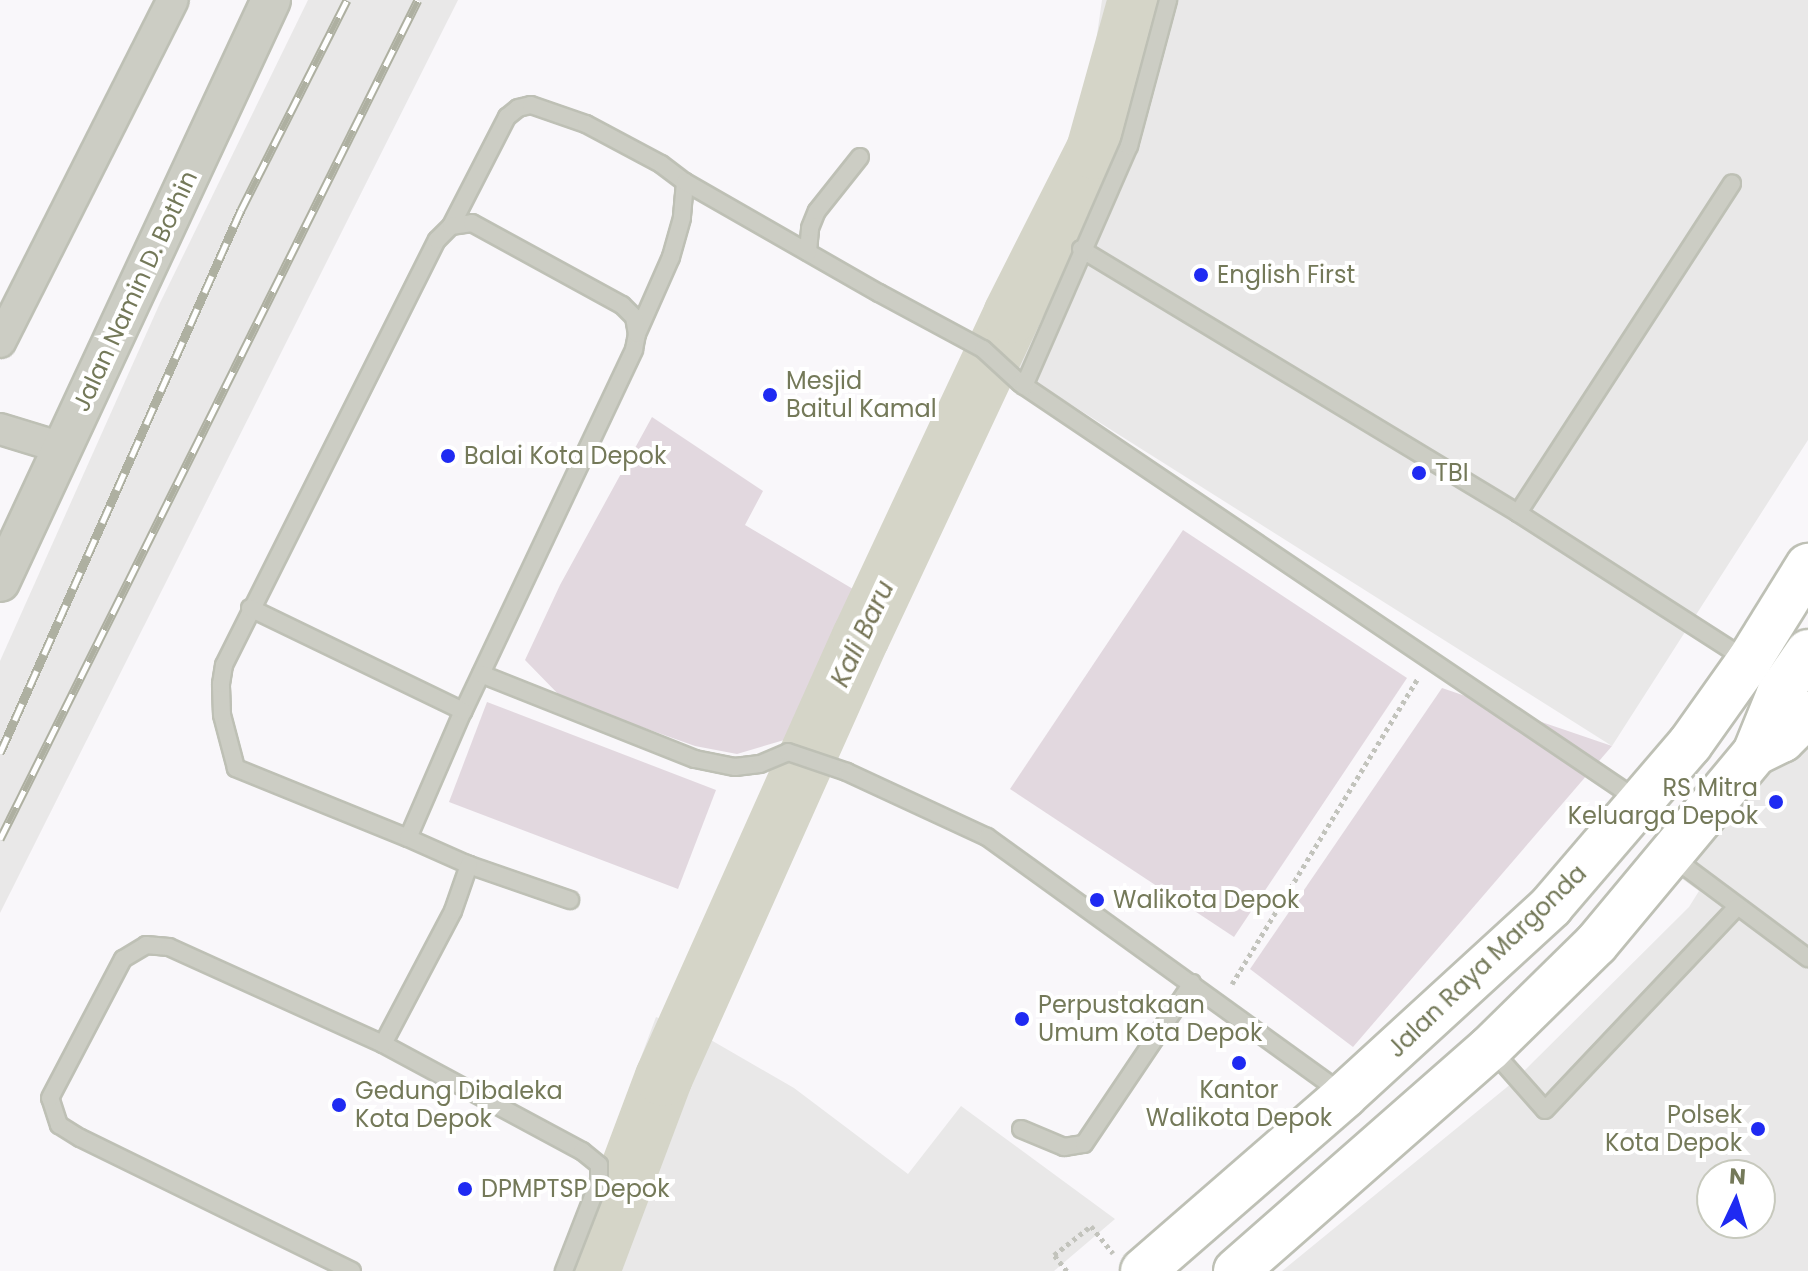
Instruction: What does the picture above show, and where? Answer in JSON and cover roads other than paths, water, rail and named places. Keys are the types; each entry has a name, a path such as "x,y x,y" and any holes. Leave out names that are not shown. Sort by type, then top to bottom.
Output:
{"main road":[{"name":"Jalan Raya Margonda","path":"1143,1271 1344,1096 1551,906 1643,803 1690,744 1749,661 1808,566"},
{"path":"1236,1271 1490,1048 1596,944 1755,753 1772,707 1808,652"},
{"path":"1755,753 1782,740 1808,714"}],"street":[{"path":"0,342 173,0"},
{"name":"Jalan Namin D. Bothin","path":"0,582 271,0"},
{"path":"0,429 62,448"}],"lane":[{"path":"1022,384 1129,146 1168,0"},
{"path":"570,900 469,865 236,768 228,747 221,684 224,665 250,608 437,240 451,226 507,117 518,108 531,105 586,124 661,164 685,182 983,349 1022,384 1431,657 1643,803"},
{"path":"808,252 810,228 817,211 860,157"},
{"path":"408,838 463,711 634,350 637,334 671,257 682,218 685,182"},
{"path":"1518,513 1732,183"},
{"path":"451,226 472,223 622,305 634,317 637,334"},
{"path":"1081,249 1518,513 1749,661"},
{"path":"250,608 463,711"},
{"path":"481,674 695,759 735,767 760,764 788,752 847,772 987,837 1344,1096"},
{"path":"1669,855 1808,958"},
{"path":"383,1044 453,911 469,865"},
{"path":"1490,1048 1545,1110 1737,907"},
{"path":"352,1271 59,1125 50,1098 123,959 146,945 169,947 383,1044 582,1151 599,1165 599,1181 564,1271"},
{"path":"1021,1129 1064,1147 1084,1144 1192,983"}],"waterway":[{"name":"Kali Baru","path":"591,1271 664,1077 861,637 1012,314 1095,150 1137,0"}],"railway":[{"path":"0,753 241,210 347,0"},
{"path":"0,839 418,0"}],"place":[{"name":"English First","path":"1201,275"},
{"name":"Mesjid Baitul Kamal","path":"770,395"},
{"name":"Balai Kota Depok","path":"448,456"},
{"name":"TBI","path":"1419,473"},
{"name":"RS Mitra Keluarga Depok","path":"1776,802"},
{"name":"Walikota Depok","path":"1097,900"},
{"name":"Perpustakaan Umum Kota Depok","path":"1022,1019"},
{"name":"Kantor Walikota Depok","path":"1239,1063"},
{"name":"Gedung Dibaleka Kota Depok","path":"339,1105"},
{"name":"Polsek Kota Depok","path":"1758,1129"},
{"name":"DPMPTSP Depok","path":"465,1189"}]}
